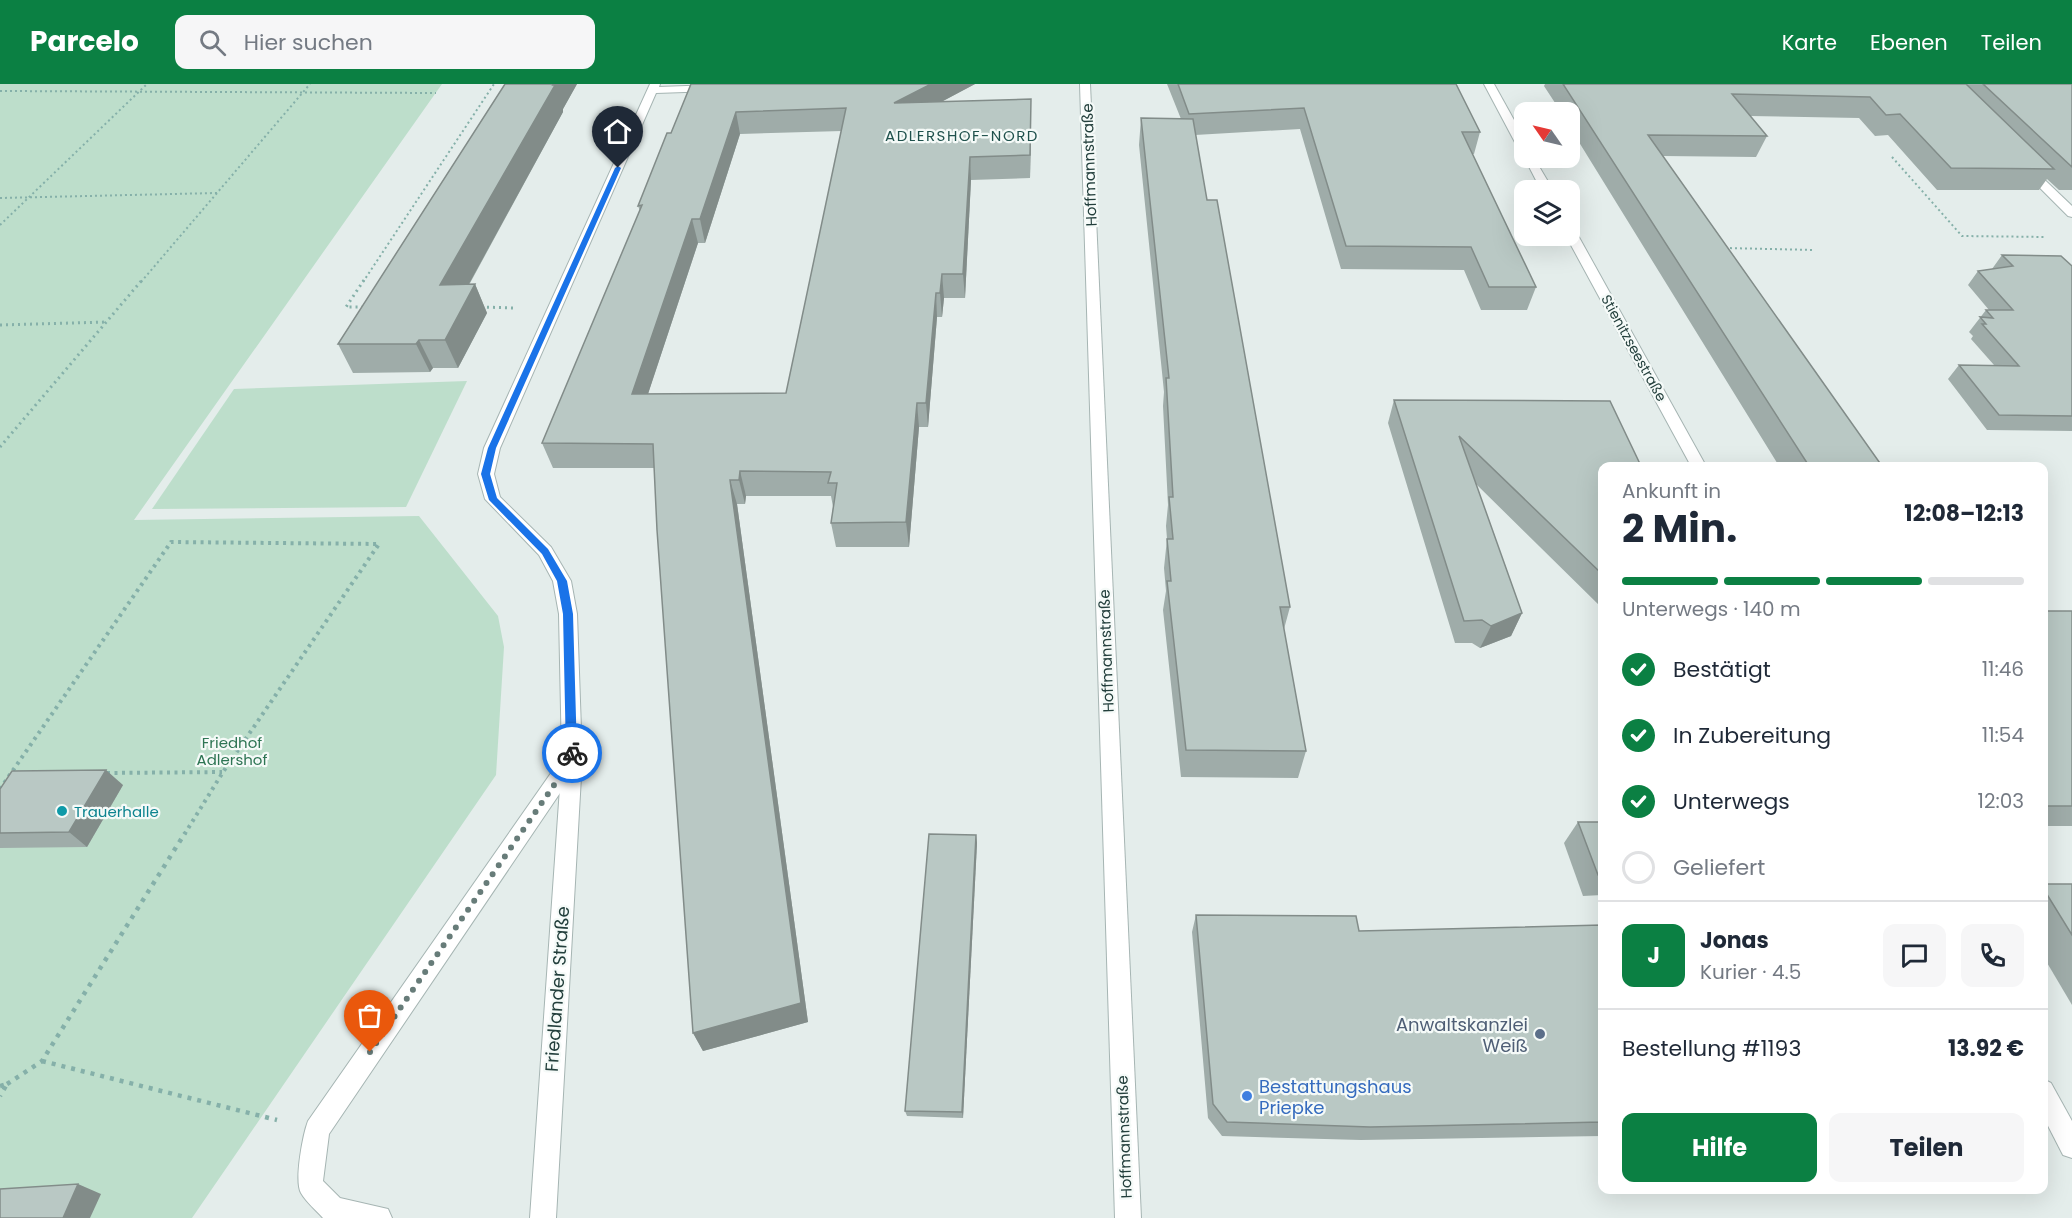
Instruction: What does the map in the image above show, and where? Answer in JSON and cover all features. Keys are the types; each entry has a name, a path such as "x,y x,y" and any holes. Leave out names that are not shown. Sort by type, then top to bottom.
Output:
{"street":[{"name":"Hoffmannstraße","path":"1085,84 1128,1218"},
{"path":"1489,84 1514,130"},
{"path":"654,87 726,87"},
{"name":"Friedlander Straße","path":"543,1218 572,759 568,614 562,581 545,551 493,500 486,474 492,448 654,87"},
{"path":"2014,156 2072,213"},
{"name":"Stienitzseestraße","path":"1578,246 1697,462"},
{"path":"378,1218 333,1209 310,1185 317,1130 572,759"},
{"path":"2048,1100 2072,1146"}],"path":[{"path":"0,225 147,84"},
{"path":"0,447 310,84"},
{"path":"370,307 346,307 494,84"},
{"path":"0,91 436,93"},
{"path":"1892,157 1962,236 2053,237"},
{"path":"0,198 218,193"},
{"path":"1716,247 1814,250"},
{"path":"478,307 520,308"},
{"path":"0,325 108,322"},
{"path":"0,789 171,542 379,544 223,772 42,1061 7,1084 0,1086"},
{"path":"105,773 223,772"},
{"path":"10,774 22,774"},
{"path":"42,1061 281,1120"},
{"path":"0,1096 7,1084"}],"green space":[{"name":"Friedhof Adlershof","path":"0,84 442,84 134,520 419,516 498,616 504,647 496,775 192,1218 0,1218"},
{"path":"467,381 406,507 152,509 234,389"}],"building":[{"path":"505,84 555,85 440,285 475,284 445,340 419,340 416,344 338,344"},
{"path":"691,84 931,84 894,103 1031,99 1030,155 970,157 963,274 942,274 940,293 936,293 926,403 917,403 906,522 831,523 837,483 828,483 831,472 740,471 739,480 730,480 801,1003 693,1033 657,530 653,444 542,443 642,205 638,206 667,133 671,133","holes":["846,108 786,393 632,394 692,219 700,219 736,112"]},
{"path":"1178,84 1456,84 1480,132 1462,132 1514,241 1514,246 1516,246 1536,287 1489,287 1471,247 1346,246 1304,108 1189,114"},
{"path":"1563,84 1966,84 2054,169 1951,168 1900,114 1886,115 1870,97 1732,94 1767,136 1648,135 1879,462 1806,462 1580,110 1580,102 1575,102"},
{"path":"1983,84 2072,84 2072,167"},
{"path":"1141,118 1193,119 1207,200 1217,200 1290,607 1280,607 1306,751 1186,750 1167,581 1171,581 1167,539 1173,539 1169,497 1173,497 1166,378 1169,378"},
{"path":"2002,255 2061,256 2072,266 2072,416 1999,415 1959,365 2019,366 1982,324 1986,324 1980,317 1993,318 1986,310 2013,310 1978,271 2013,266"},
{"path":"1394,400 1610,401 1639,462 1598,462 1598,570 1459,436 1522,613 1491,626 1482,620 1464,621"},
{"path":"2048,611 2072,611 2072,806 2048,806"},
{"path":"106,770 69,832 0,833 0,789 12,771"},
{"path":"1578,822 1598,822 1598,875"},
{"path":"929,834 976,835 962,1112 905,1111"},
{"path":"2048,884 2072,884 2072,935 2048,896"},
{"path":"1196,915 1356,916 1359,931 1598,925 1598,1122 1370,1127 1227,1122 1213,1104"},
{"path":"78,1184 63,1218 0,1218 0,1189"}],"way so far":[{"path":"370,1052 572,759 572,753"}],"place":[{"name":"Trauerhalle","path":"62,811"},
{"name":"Anwaltskanzlei Weiß","path":"1540,1034"},
{"name":"Bestattungshaus Priepke","path":"1247,1096"}],"district":[{"name":"ADLERSHOF-NORD","path":"962,135"}],"route":[{"path":"572,753 568,614 562,581 545,551 493,500 486,474 492,448 618,168"}]}
